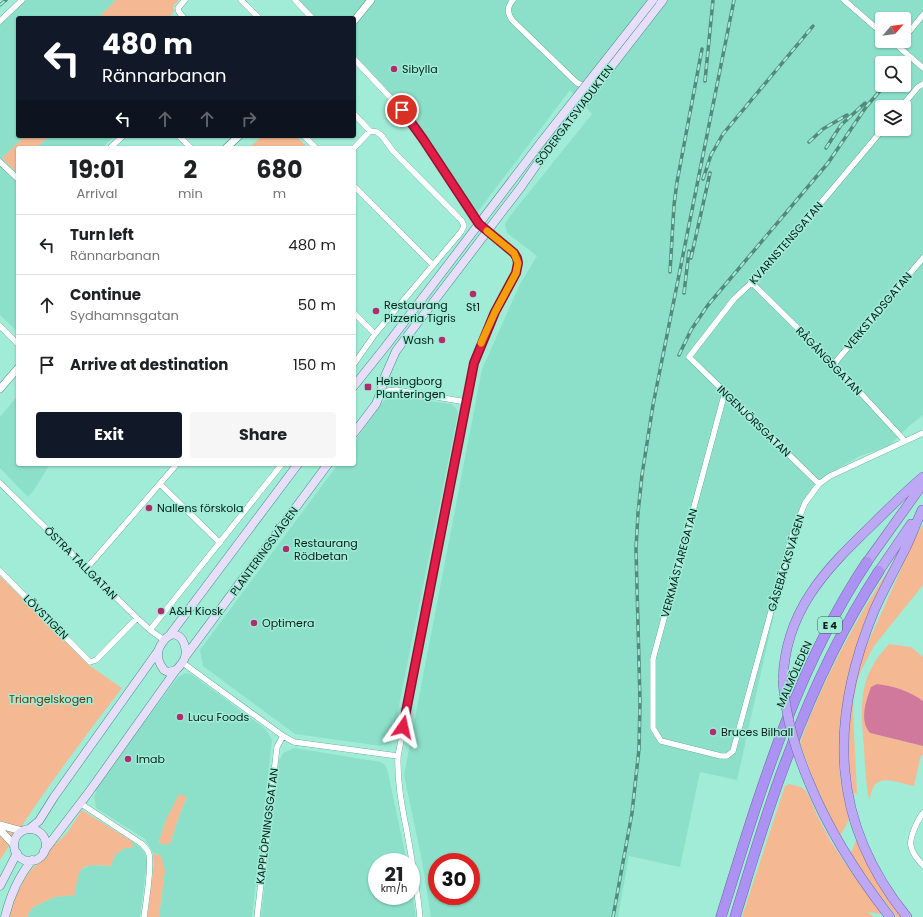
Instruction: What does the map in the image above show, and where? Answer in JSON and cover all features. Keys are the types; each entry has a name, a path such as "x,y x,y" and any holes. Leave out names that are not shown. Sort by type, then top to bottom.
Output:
{"highway":[{"path":"890,917 861,880 848,859 809,782 790,729 783,680 784,661 796,617 809,594 833,564 854,542 910,487 923,477"},
{"name":"MALMÖLEDEN","path":"721,917 766,778 799,691 830,625 867,562 923,484"},
{"path":"907,917 889,894 878,876 859,833 853,815 845,776 844,744 846,710 852,676 874,612 922,509"},
{"name":"E 4","path":"734,917 800,723 826,664 851,617 879,571 922,509"}],"main road":[{"name":"SÖDERGATSVIADUKTEN","path":"479,224 542,141 654,0"},
{"name":"SÖDERGATSVIADUKTEN","path":"487,230 521,187 549,147 663,0"},
{"path":"356,383 479,224"},
{"path":"356,430 376,404 385,376 396,351 487,230"},
{"path":"0,886 16,849 17,836 39,821 58,791 167,638 296,466"},
{"name":"PLANTERINGSVÄGEN","path":"184,660 327,466"},
{"path":"16,849 25,860 32,860 41,856 184,660 184,644 180,637 175,635 167,638"},
{"path":"158,651 158,659 164,670 168,672 176,670"},
{"path":"26,830 38,832 42,835 45,843 44,851"},
{"path":"5,917 10,897 21,875 32,860"}],"street":[{"path":"0,20 22,0"},
{"path":"182,16 178,8 185,0"},
{"path":"241,0 257,16"},
{"path":"294,0 310,16"},
{"path":"356,19 371,0"},
{"path":"513,0 508,9 512,20 576,82 580,85 587,86 598,79 659,0"},
{"path":"844,0 875,27"},
{"path":"911,30 923,15"},
{"path":"904,48 923,68"},
{"path":"356,61 402,110 479,224 514,253 518,263 516,273 495,312 474,363 398,756 397,774 399,792 417,884 420,917"},
{"path":"907,100 918,87 923,84"},
{"path":"356,116 370,131 377,132 382,136 393,152 462,221 464,226 461,232 376,334 356,361"},
{"path":"356,146 370,131"},
{"name":"KVARNSTENSGATAN","path":"690,357 734,299 762,273 877,136"},
{"path":"112,146 121,138"},
{"path":"181,138 189,146"},
{"path":"228,146 237,138"},
{"path":"306,138 314,146"},
{"path":"0,162 16,177"},
{"path":"356,188 433,265"},
{"name":"VERKSTADSGATAN","path":"834,364 923,258"},
{"name":"RÅGÅNGSGATAN","path":"751,282 834,364 905,441"},
{"path":"356,315 376,334"},
{"path":"0,326 16,342"},
{"name":"INGENJÖRSGATAN","path":"690,357 819,484"},
{"path":"0,389 16,370"},
{"path":"380,394 396,390 466,402"},
{"name":"VERKMÄSTAREGATAN","path":"725,392 653,659 653,728 661,741 721,756 727,756"},
{"name":"GÅSEBÄCKSVÄGEN","path":"727,756 733,751 791,538 805,503 819,484 830,476 923,433"},
{"path":"86,569 175,466"},
{"path":"150,630 280,466"},
{"name":"ÖSTRA TALLGATAN","path":"0,483 137,618 150,630 167,638"},
{"path":"160,484 220,543"},
{"name":"LÖVSTIGEN","path":"0,571 90,662 93,662 137,618"},
{"path":"184,660 283,736 294,742 398,756"},
{"name":"KAPPLÖPNINGSGATAN","path":"257,917 277,747 283,736"},
{"path":"80,803 146,848 149,854 150,867 144,917"},
{"path":"923,813 919,818 912,837 911,846 913,852 923,865"},
{"path":"0,825 26,830"},
{"path":"0,830 16,849"}],"shaded area":[{"path":"25,0 116,0 100,16 16,16 16,138 23,138 2,158 14,170 16,168 16,330 0,315 0,23"},
{"path":"298,0 923,0 923,415 909,426 889,446 860,456 829,474 803,502 775,610 737,780 700,772 680,867 629,856 618,917 431,917 429,905 480,905 480,853 428,853 428,898 422,861 404,775 482,369 520,284 537,256 507,233 505,224 592,114 570,90 477,213 426,137 404,108 356,56 356,16 314,16"},
{"path":"47,138 112,138 104,146 38,146"},
{"path":"395,396 451,404 456,408 458,413 392,740 388,744 381,746 295,734 203,666 200,650 337,466 356,466 356,439 386,399"},
{"path":"16,397 16,466 49,466 28,497 0,468 0,417"},
{"path":"186,673 191,674 263,727 272,740 252,917 159,917 165,870 158,854 153,853 145,839 96,808 94,796 97,792 94,790 178,677","holes":["187,797 171,841 159,843 165,822"]},
{"path":"877,684 889,686 913,694 923,701 923,746 870,733 865,722 864,710 871,687"},
{"path":"294,748 381,762 385,765 387,768 405,853 368,853 368,905 414,905 416,917 261,917 279,761 283,753"},
{"path":"133,842 142,849 147,862 140,917 27,917 32,908 46,901 55,897 75,895 77,875 80,870 90,865 111,866 115,855 125,848 130,847"}],"green space":[{"path":"116,0 179,0 173,6 174,12 170,16 100,16"},
{"path":"23,138 47,138 38,146 16,146 16,168 14,170 2,158"},
{"path":"260,138 298,138 306,146 251,146"},
{"path":"923,525 923,585 874,646 858,678 853,712 857,793 853,794 847,754 850,701 863,654 915,538"},
{"path":"893,563 871,609 847,682 840,732 839,765 849,820 840,836 816,787 800,743 819,696 841,650"},
{"name":"Triangelskogen","path":"0,576 90,666 122,688 59,772 0,860"},
{"path":"889,644 911,647 923,657 923,701 905,691 890,686 870,733 923,746 923,755 921,755 914,786 885,780 880,781 873,788 869,801 862,720 863,693 872,666"},
{"path":"789,784 801,787 807,792 830,840 882,914 867,912 874,917 742,917 785,786"},
{"path":"179,794 187,797 171,841 169,844 165,845 159,842 165,822"},
{"path":"82,810 133,842 132,848 125,848 115,855 111,866 93,865 83,868 78,877 75,895 55,897 46,901 32,908 27,917 9,917 15,897 27,875 45,854 67,833"},
{"path":"857,838 876,880 902,917 897,917 866,877 851,853"},
{"path":"153,853 161,856 165,870 159,917 147,917 154,864"}],"railway":[{"path":"0,5 6,0"},
{"path":"705,81 713,0"},
{"path":"613,917 632,813 639,749 640,701 636,549 642,475 653,405 734,0"},
{"path":"703,179 711,155 723,134 813,26"},
{"path":"670,272 674,205 677,182 702,49"},
{"path":"679,355 691,330 708,305 828,163 866,107 879,92"},
{"path":"826,148 841,125 865,103"},
{"path":"809,142 823,129 847,115"},
{"path":"691,258 710,173"},
{"path":"684,293 689,251"}],"slow traffic":[{"path":"481,343 495,312 516,273 518,263 514,253 487,231"}],"place":[{"name":"Sibylla","path":"394,69"},
{"name":"St1","path":"473,294"},
{"name":"Restaurang Pizzeria Tigris","path":"376,311"},
{"name":"Wash","path":"442,340"},
{"name":"Helsingborg Planteringen","path":"368,387"},
{"name":"Nallens förskola","path":"149,508"},
{"name":"Restaurang Rödbetan","path":"286,549"},
{"name":"A&H Kiosk","path":"161,611"},
{"name":"Optimera","path":"254,623"},
{"name":"Lucu Foods","path":"180,717"},
{"name":"Bruces Bilhall","path":"713,732"},
{"name":"Imab","path":"128,759"}],"route":[{"path":"402,110 454,184 479,224 514,253 518,263 516,273 495,312 474,363 403,727"}]}
